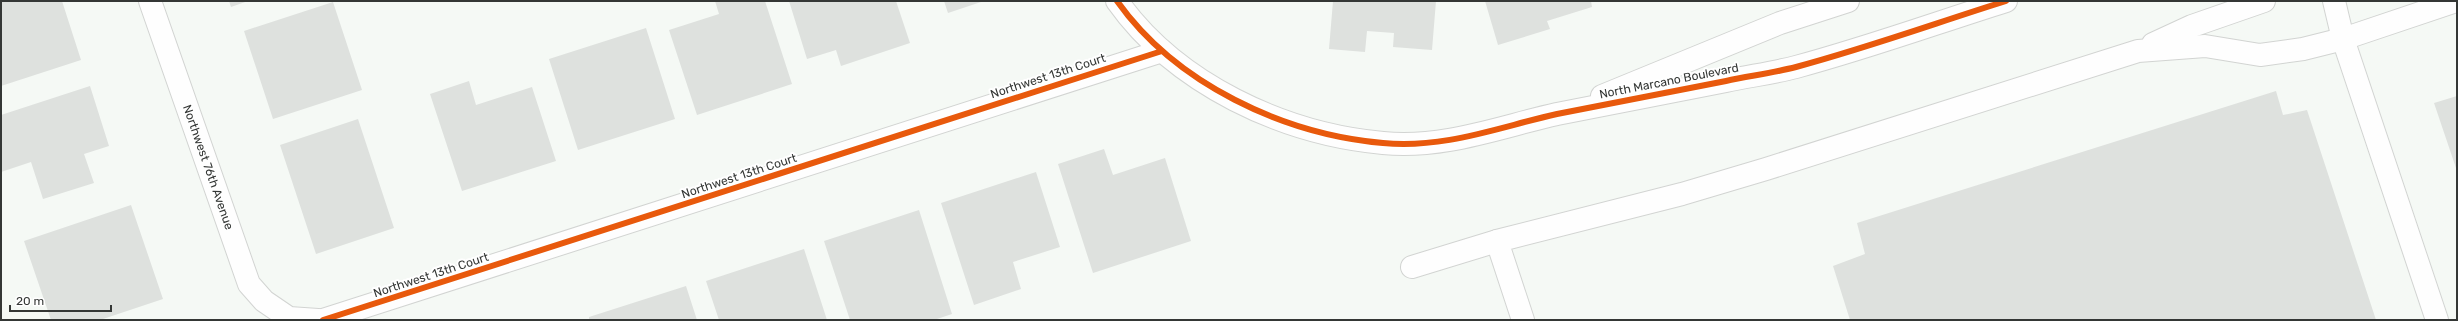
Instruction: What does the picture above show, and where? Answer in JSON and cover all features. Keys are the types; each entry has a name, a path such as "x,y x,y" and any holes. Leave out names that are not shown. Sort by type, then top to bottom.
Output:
{"street":[{"name":"Northwest 76th Avenue","path":"150,1 249,284 264,301 289,318 318,320"},
{"name":"North Marcano Boulevard","path":"1117,1 1134,25 1162,51 1207,85 1272,116 1329,134 1384,143 1439,142 1490,132 1554,115 1795,67 2006,1"},
{"name":"North Marcano Boulevard","path":"1554,115 1780,23 1848,1"},
{"path":"1412,267 1497,241 1766,169 2138,51 2192,26 2264,1"},
{"path":"2334,1 2343,39 2437,320"},
{"path":"2138,51 2205,46 2260,55 2303,49 2343,39 2456,1"},
{"name":"Northwest 13th Court","path":"323,320 1162,51"},
{"path":"1497,241 1523,320"}],"building":[{"path":"1,1 62,1 81,60 1,86"},
{"path":"229,1 248,1 231,7"},
{"path":"715,1 765,1 792,84 697,115 669,30 719,14"},
{"path":"789,1 896,1 910,43 841,66 836,50 807,59"},
{"path":"944,1 984,1 948,13"},
{"path":"1333,1 1436,1 1432,50 1393,47 1394,33 1367,31 1365,52 1329,49"},
{"path":"1485,1 1591,1 1592,7 1547,21 1550,29 1498,45"},
{"path":"333,2 362,90 273,119 244,31"},
{"path":"646,28 675,119 578,150 549,59"},
{"path":"469,81 476,105 532,87 556,161 462,191 430,94"},
{"path":"90,86 109,146 84,154 94,183 43,199 31,162 1,172 1,115"},
{"path":"2276,91 2283,115 2307,110 2376,320 1850,320 1833,266 1865,254 1857,223"},
{"path":"2457,96 2457,171 2434,103"},
{"path":"358,119 394,228 316,254 280,145"},
{"path":"1104,149 1113,175 1165,158 1191,241 1093,273 1058,164"},
{"path":"1036,172 1060,247 1013,262 1021,289 974,305 941,203"},
{"path":"131,205 163,299 100,320 51,320 24,241"},
{"path":"919,210 952,314 934,320 850,320 824,241"},
{"path":"804,249 827,320 719,320 706,281"},
{"path":"686,286 697,320 589,320 589,317"}],"cycle path":[{"path":"1117,1 1141,31 1169,57 1201,80 1235,100 1270,116 1308,129 1345,138 1383,143 1406,144 1428,143 1471,136 1557,114 1787,69 1849,52 2006,1"},
{"path":"323,320 1162,51"}]}
